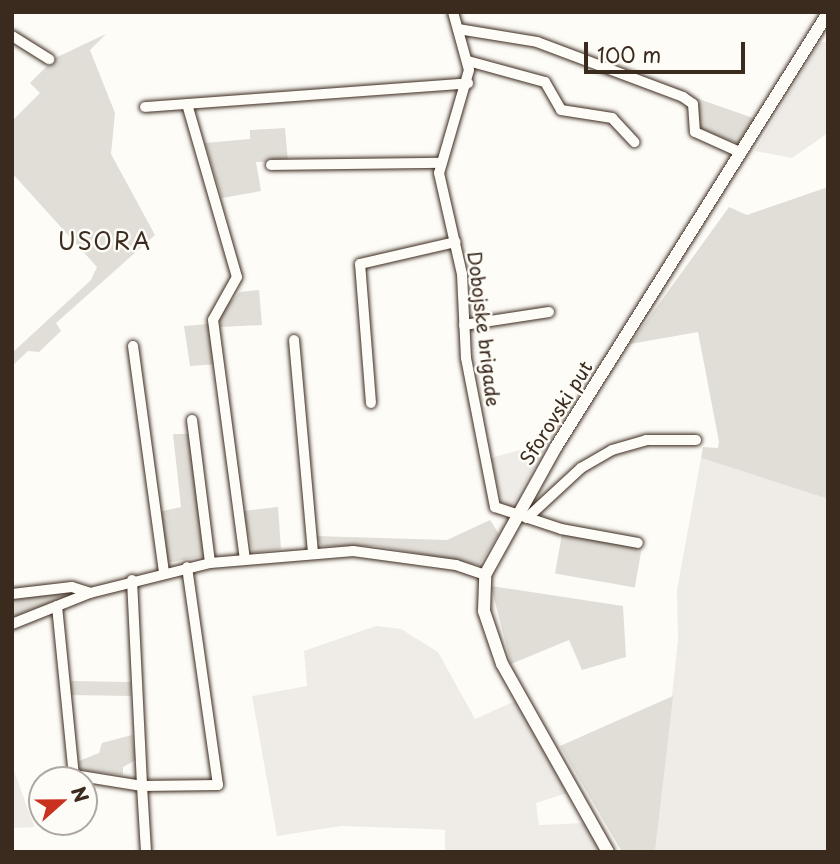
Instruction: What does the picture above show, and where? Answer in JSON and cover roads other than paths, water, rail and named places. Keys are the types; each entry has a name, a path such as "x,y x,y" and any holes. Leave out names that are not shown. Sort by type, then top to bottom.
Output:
{"street":[{"path":"271,165 440,163 468,83 468,61 453,12"},
{"name":"Sforovski put","path":"608,852 502,663 484,611 485,575 828,13"},
{"path":"458,29 537,42 683,97 693,104 695,132 742,153"},
{"path":"12,36 49,59"},
{"path":"468,61 545,82 561,110 611,118 634,142"},
{"path":"145,107 468,83"},
{"path":"187,104 237,277 213,320 245,559"},
{"name":"Dobojske brigade","path":"440,163 455,242 464,325 495,508 521,518"},
{"path":"371,403 360,264 455,242"},
{"path":"464,325 549,313"},
{"path":"294,340 313,553"},
{"path":"133,346 164,571"},
{"path":"192,420 210,563"},
{"path":"521,518 573,474 612,450 646,440 696,440"},
{"path":"521,518 638,542"},
{"path":"12,624 90,593 164,571 245,559 313,553 411,557 485,575"},
{"path":"57,606 74,775 142,786 218,785 187,567"},
{"path":"132,580 146,852"},
{"path":"12,594 72,587 90,593"}],"district":[{"name":"USORA","path":"105,241"}]}
